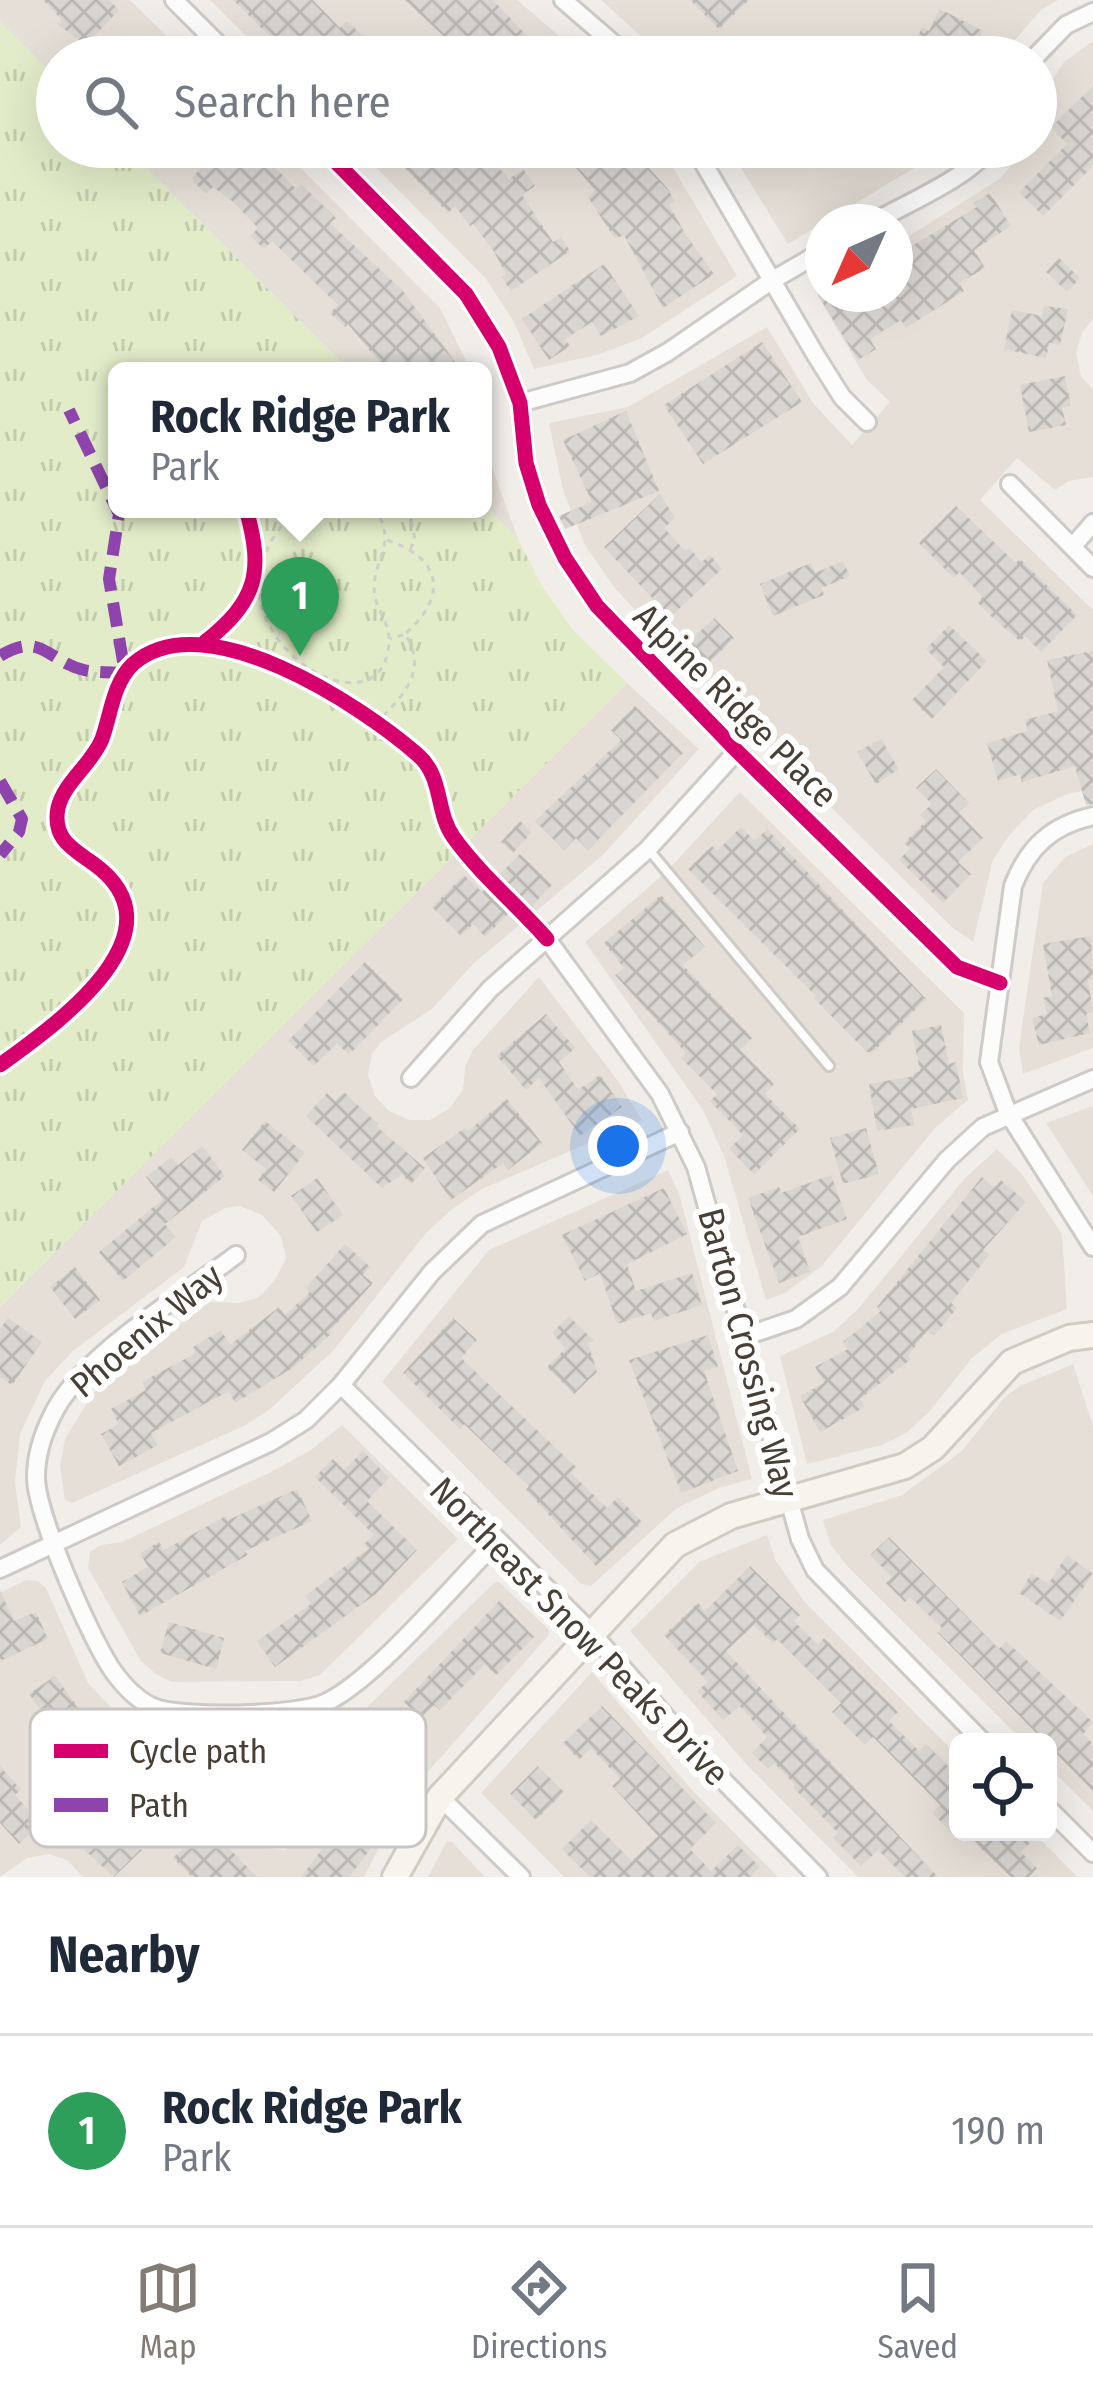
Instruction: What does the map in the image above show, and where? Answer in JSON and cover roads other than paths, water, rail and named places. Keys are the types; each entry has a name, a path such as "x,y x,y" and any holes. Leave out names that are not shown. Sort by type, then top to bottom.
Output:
{"street":[{"path":"174,0 210,36"},
{"path":"563,0 605,36"},
{"path":"1055,36 1093,12"},
{"name":"Alpine Ridge Place","path":"342,168 466,294 499,347 520,403 526,463 539,505 597,606 958,968 1000,983"},
{"path":"706,168 842,397 867,422"},
{"path":"905,204 966,168"},
{"path":"520,403 630,373 805,262"},
{"path":"1010,484 1093,568"},
{"path":"1073,546 1093,523"},
{"path":"410,1078 490,989 649,849 737,751"},
{"path":"1093,816 1051,831 1022,865 1013,886 989,1062 1008,1113 1093,1247"},
{"name":"Barton Crossing Way","path":"547,939 659,1094 680,1132 709,1204 800,1539 815,1570 973,1733"},
{"path":"746,1336 796,1319 840,1287 947,1160 983,1127 1093,1079"},
{"path":"0,1569 271,1442 306,1420 341,1385 432,1272 482,1224 680,1132"},
{"name":"Phoenix Way","path":"163,1709 130,1691 110,1668 40,1508 39,1449 69,1387 97,1360 236,1255"},
{"path":"426,1822 440,1797 591,1632 656,1562 686,1538 730,1516 905,1466 933,1448 1012,1362 1069,1338 1093,1335"},
{"name":"Northeast Snow Peaks Drive","path":"341,1385 591,1632 708,1765 818,1877"},
{"name":"Phoenix Way","path":"296,1709 323,1704 346,1690 497,1541"},
{"path":"440,1797 521,1877"},
{"path":"1057,1817 1093,1853"},
{"path":"395,1877 412,1847"}],"lane":[{"path":"649,849 830,1066"}],"place":[{"name":"Rock Ridge Park","path":"300,656"}]}
